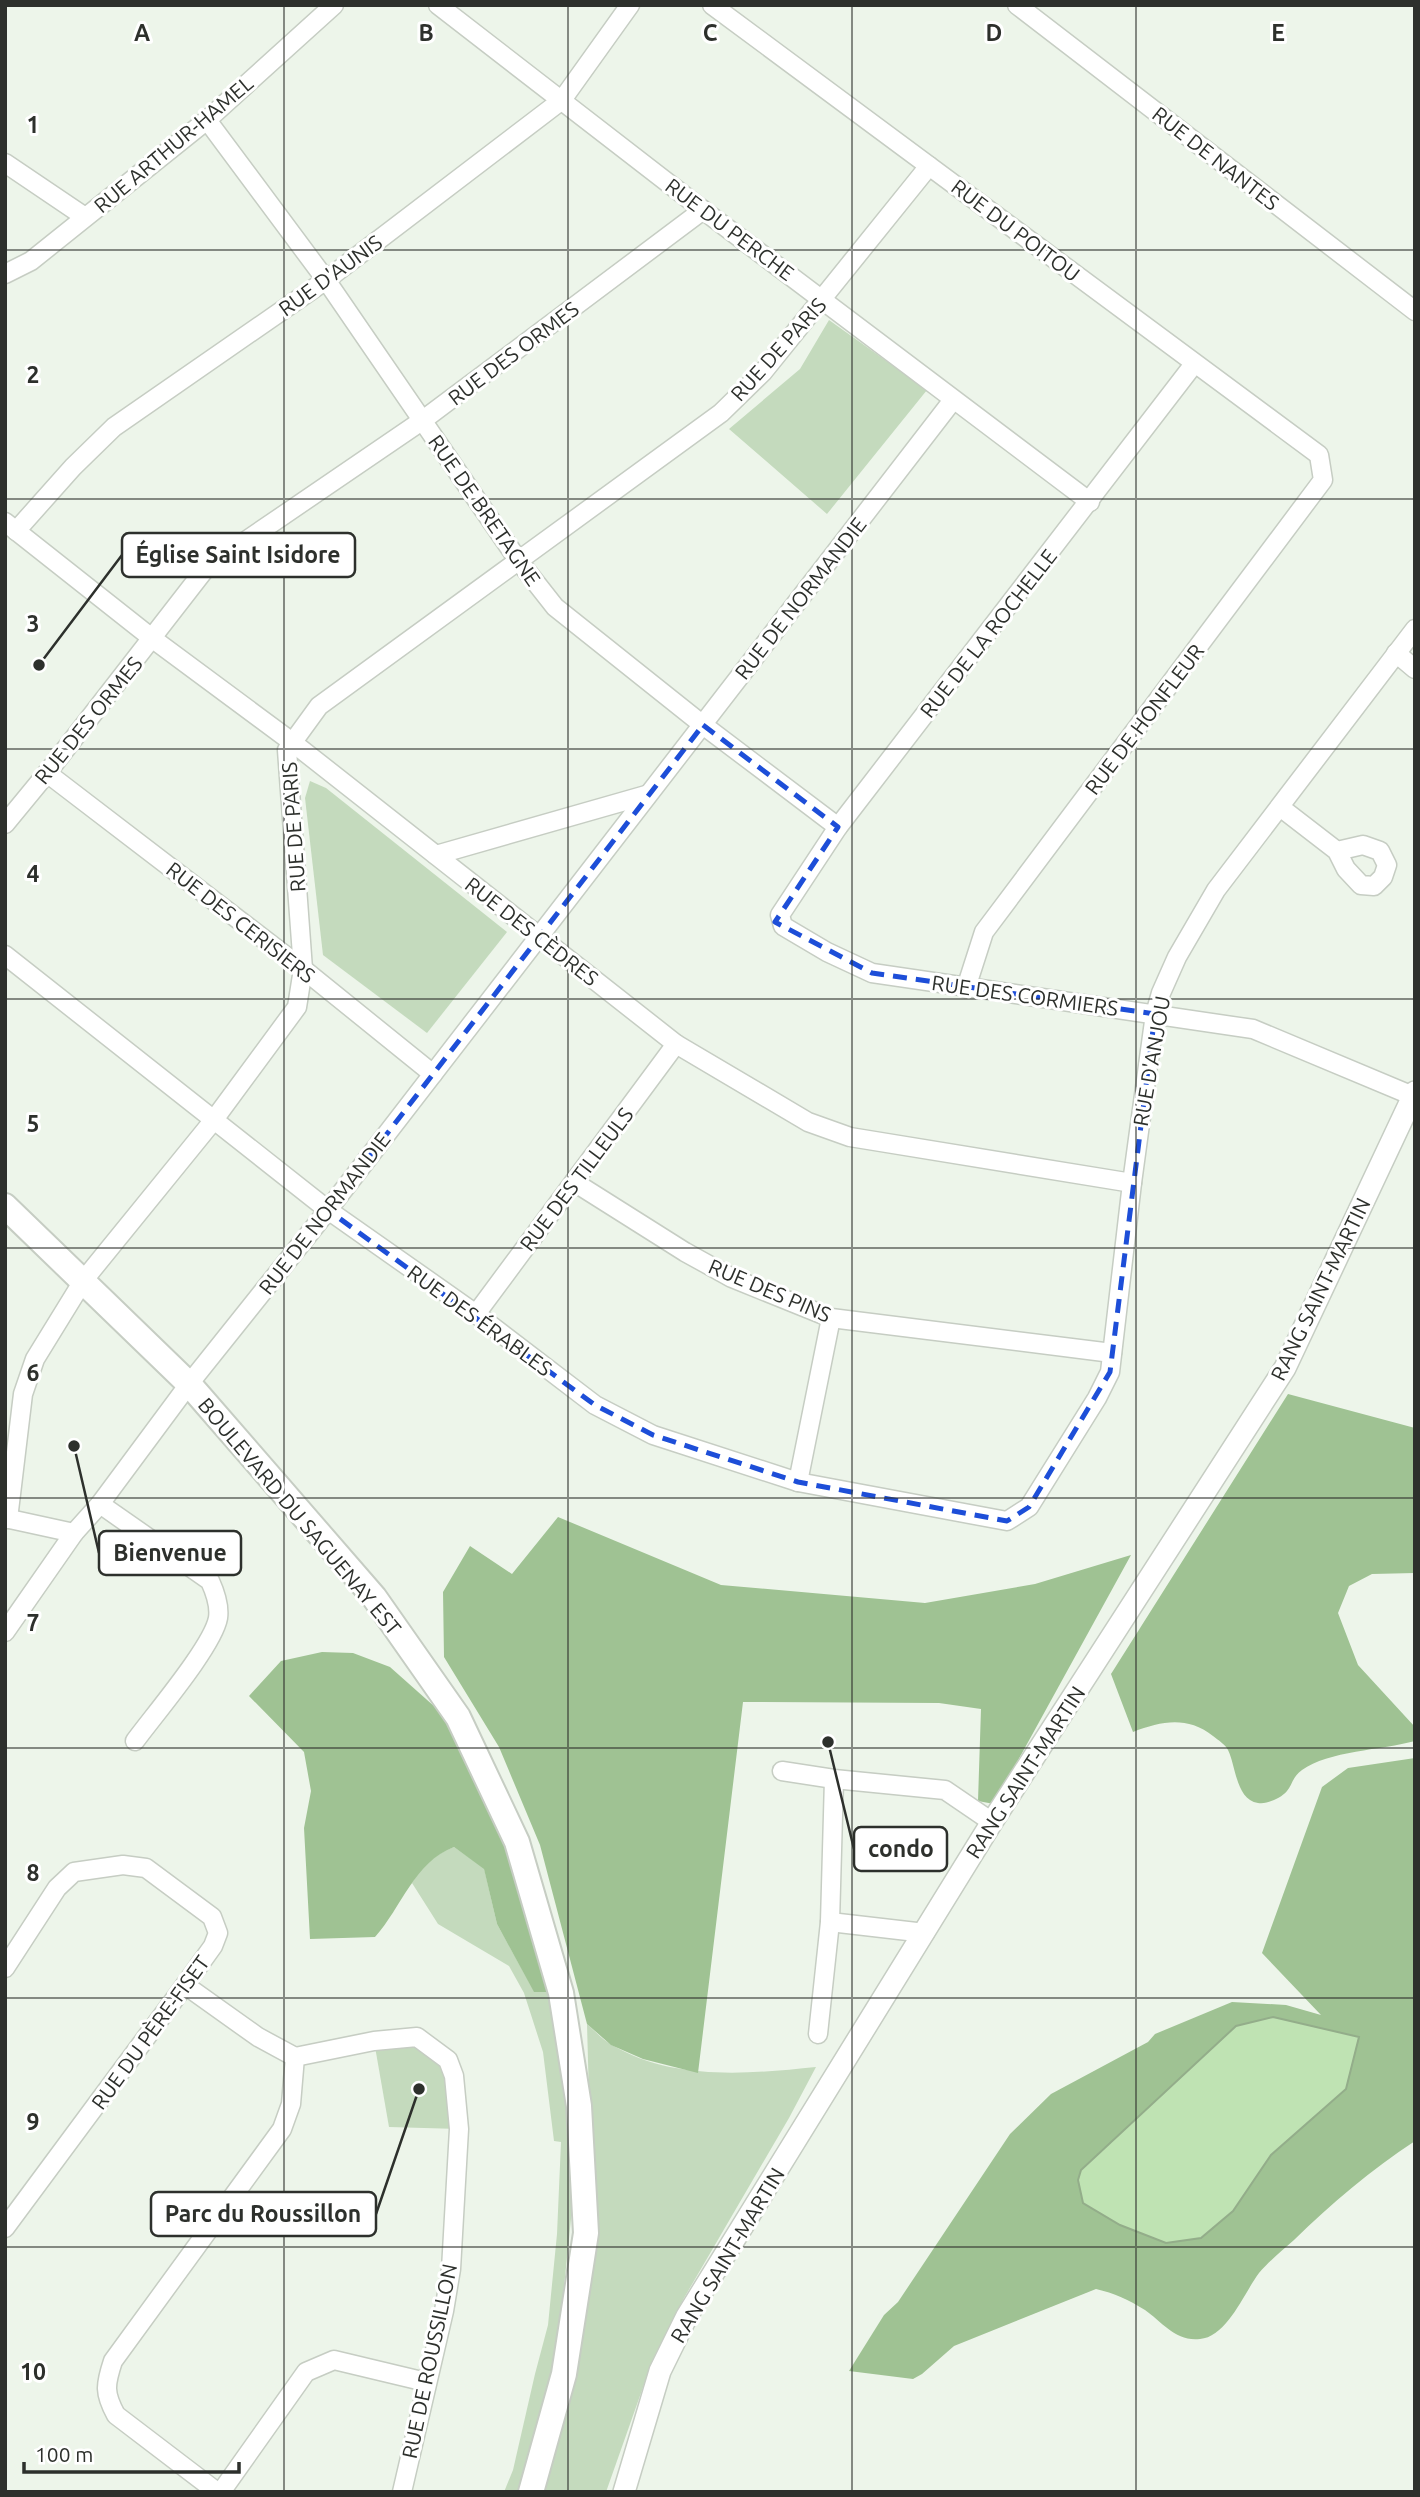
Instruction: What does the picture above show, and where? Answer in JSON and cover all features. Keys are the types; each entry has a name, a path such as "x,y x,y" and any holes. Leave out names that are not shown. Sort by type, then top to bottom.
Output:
{"main road":[{"name":"BOULEVARD DU SAGUENAY EST","path":"5,1206 189,1384 374,1597 458,1717 517,1842 561,1993 579,2106 586,2233 564,2374 531,2492"}],"street":[{"name":"RUE ARTHUR-HAMEL","path":"5,274 31,261 207,120 334,5"},
{"name":"RUE DU PERCHE","path":"438,5 703,210 1090,502"},
{"name":"RUE D'AUNIS","path":"11,526 114,427 326,280 562,100 629,5"},
{"name":"RUE DU POITOU","path":"712,5 1320,455"},
{"name":"RUE DE NANTES","path":"1017,5 1415,310"},
{"name":"RUE DE BRETAGNE","path":"207,120 326,280 518,561 555,607 703,725 838,827"},
{"path":"5,163 85,217"},
{"name":"RUE DE PARIS","path":"7,1519 23,1394 35,1359 82,1281 213,1121 297,1007 303,970 287,750 292,742 319,706 721,413 763,372 929,166"},
{"name":"RUE DES ORMES","path":"5,824 153,639 206,568 423,420 703,210"},
{"name":"RUE DE LA ROCHELLE","path":"787,906 838,827 1194,364"},
{"name":"RUE DE NORMANDIE","path":"5,1632 74,1533 100,1504 189,1384 328,1210 953,400"},
{"name":"RUE DE HONFLEUR","path":"966,988 984,932 1323,480 1320,455"},
{"name":"RUE DES CÈDRES","path":"11,526 153,639 292,742 676,1044 808,1122 849,1136 1132,1183"},
{"name":"RUE D'ANJOU","path":"1029,1507 1097,1398 1110,1372 1155,1014 1177,957 1216,890 1415,628"},
{"path":"1396,653 1415,669"},
{"name":"RUE DES CERISIERS","path":"47,773 433,1074"},
{"path":"436,855 646,795"},
{"path":"1280,807 1336,851"},
{"name":"RUE DES CORMIERS","path":"787,906 780,915 783,926 827,952 872,973 1253,1029 1414,1094"},
{"name":"RUE DES ÉRABLES","path":"5,955 328,1210 476,1314 594,1405 653,1434 797,1482 1007,1521 1029,1507"},
{"name":"RUE DES TILLEULS","path":"476,1314 676,1044"},
{"name":"RANG SAINT-MARTIN","path":"624,2492 660,2371 687,2316 992,1822 1285,1368 1414,1094"},
{"name":"RUE DES PINS","path":"574,1182 685,1252 732,1278 831,1318 1112,1353"},
{"path":"797,1482 831,1318"},
{"path":"100,1504 210,1581 217,1597 218,1617 210,1639 135,1741"},
{"path":"7,1519 74,1533"},
{"path":"782,1771 945,1790 992,1822"},
{"path":"818,2034 830,1922 834,1779"},
{"name":"RUE DU PÈRE-FISET","path":"5,1968 57,1888 74,1872 123,1865 146,1868 212,1917 218,1933 213,1946 185,1985 5,2228"},
{"path":"830,1922 925,1933"},
{"path":"185,1985 258,2037 295,2057 290,2104 282,2129 113,2361 108,2378 107,2398 116,2415 219,2492 306,2372 334,2360 426,2382"},
{"name":"RUE DE ROUSSILLON","path":"295,2057 374,2041 416,2038 448,2060 454,2076 459,2129 451,2269 444,2311 402,2492"}],"highlighted area":[{"path":"703,725 838,827 775,922 872,973 1155,1014 1110,1372 1029,1507 1007,1521 798,1482 653,1435 595,1405 328,1210"}],"shaded area":[{"path":"829,320 927,390 827,514 729,429 800,369"},
{"path":"310,781 326,788 507,932 427,1033 323,955 305,798"},
{"path":"1288,1394 1415,1428 1415,1573 1372,1574 1349,1586 1338,1613 1358,1665 1415,1727 1415,1741 1340,1755 1313,1764 1298,1774 1281,1797 1260,1803 1245,1796 1227,1748 1203,1730 1194,1725 1174,1722 1133,1732 1111,1674"},
{"path":"558,1517 721,1585 925,1603 1035,1584 1131,1555 994,1804 978,1801 981,1709 939,1703 743,1702 698,2073 643,2059 611,2045 587,2024 540,1845 499,1747 444,1657 443,1592 470,1546 512,1574"},
{"path":"322,1652 353,1653 390,1667 444,1715 491,1811 523,1895 547,1992 534,1992 497,1924 484,1869 454,1847 440,1854 419,1874 375,1937 310,1939 304,1828 311,1791 304,1752 249,1696 281,1661"},
{"path":"1415,1758 1415,2141 1352,2188 1272,2260 1259,2273 1227,2323 1210,2336 1200,2339 1184,2337 1133,2303 1096,2289 954,2346 913,2379 849,2371 884,2315 898,2302 1010,2134 1051,2094 1148,2042 1155,2034 1232,2002 1286,2005 1321,2015 1262,1953 1322,1787 1348,1768","holes":["1346,2089 1271,2155 1233,2211 1166,2243"]},
{"path":"454,1847 484,1868 497,1924 534,1991 547,1992 561,2056 567,2107 572,2182 571,2219 559,2335 542,2417 519,2492 504,2492 513,2470 548,2325 557,2234 561,2142 554,2141 543,2052 524,1993 509,1966 438,1924 412,1883 430,1861"},
{"path":"1273,2017 1359,2037 1346,2089 1271,2155 1233,2211 1201,2238 1166,2243 1120,2225 1083,2203 1078,2180 1081,2170 1236,2026"},
{"path":"587,2024 609,2043 635,2057 685,2070 738,2073 816,2067 684,2298 653,2359 606,2492 540,2492 592,2207"},
{"path":"417,2037 448,2060 459,2129 389,2127 374,2041"}],"place":[{"name":"Église Saint Isidore","path":"39,665"},
{"name":"Bienvenue","path":"74,1446"},
{"name":"condo","path":"828,1742"},
{"name":"Parc du Roussillon","path":"419,2089"}]}
